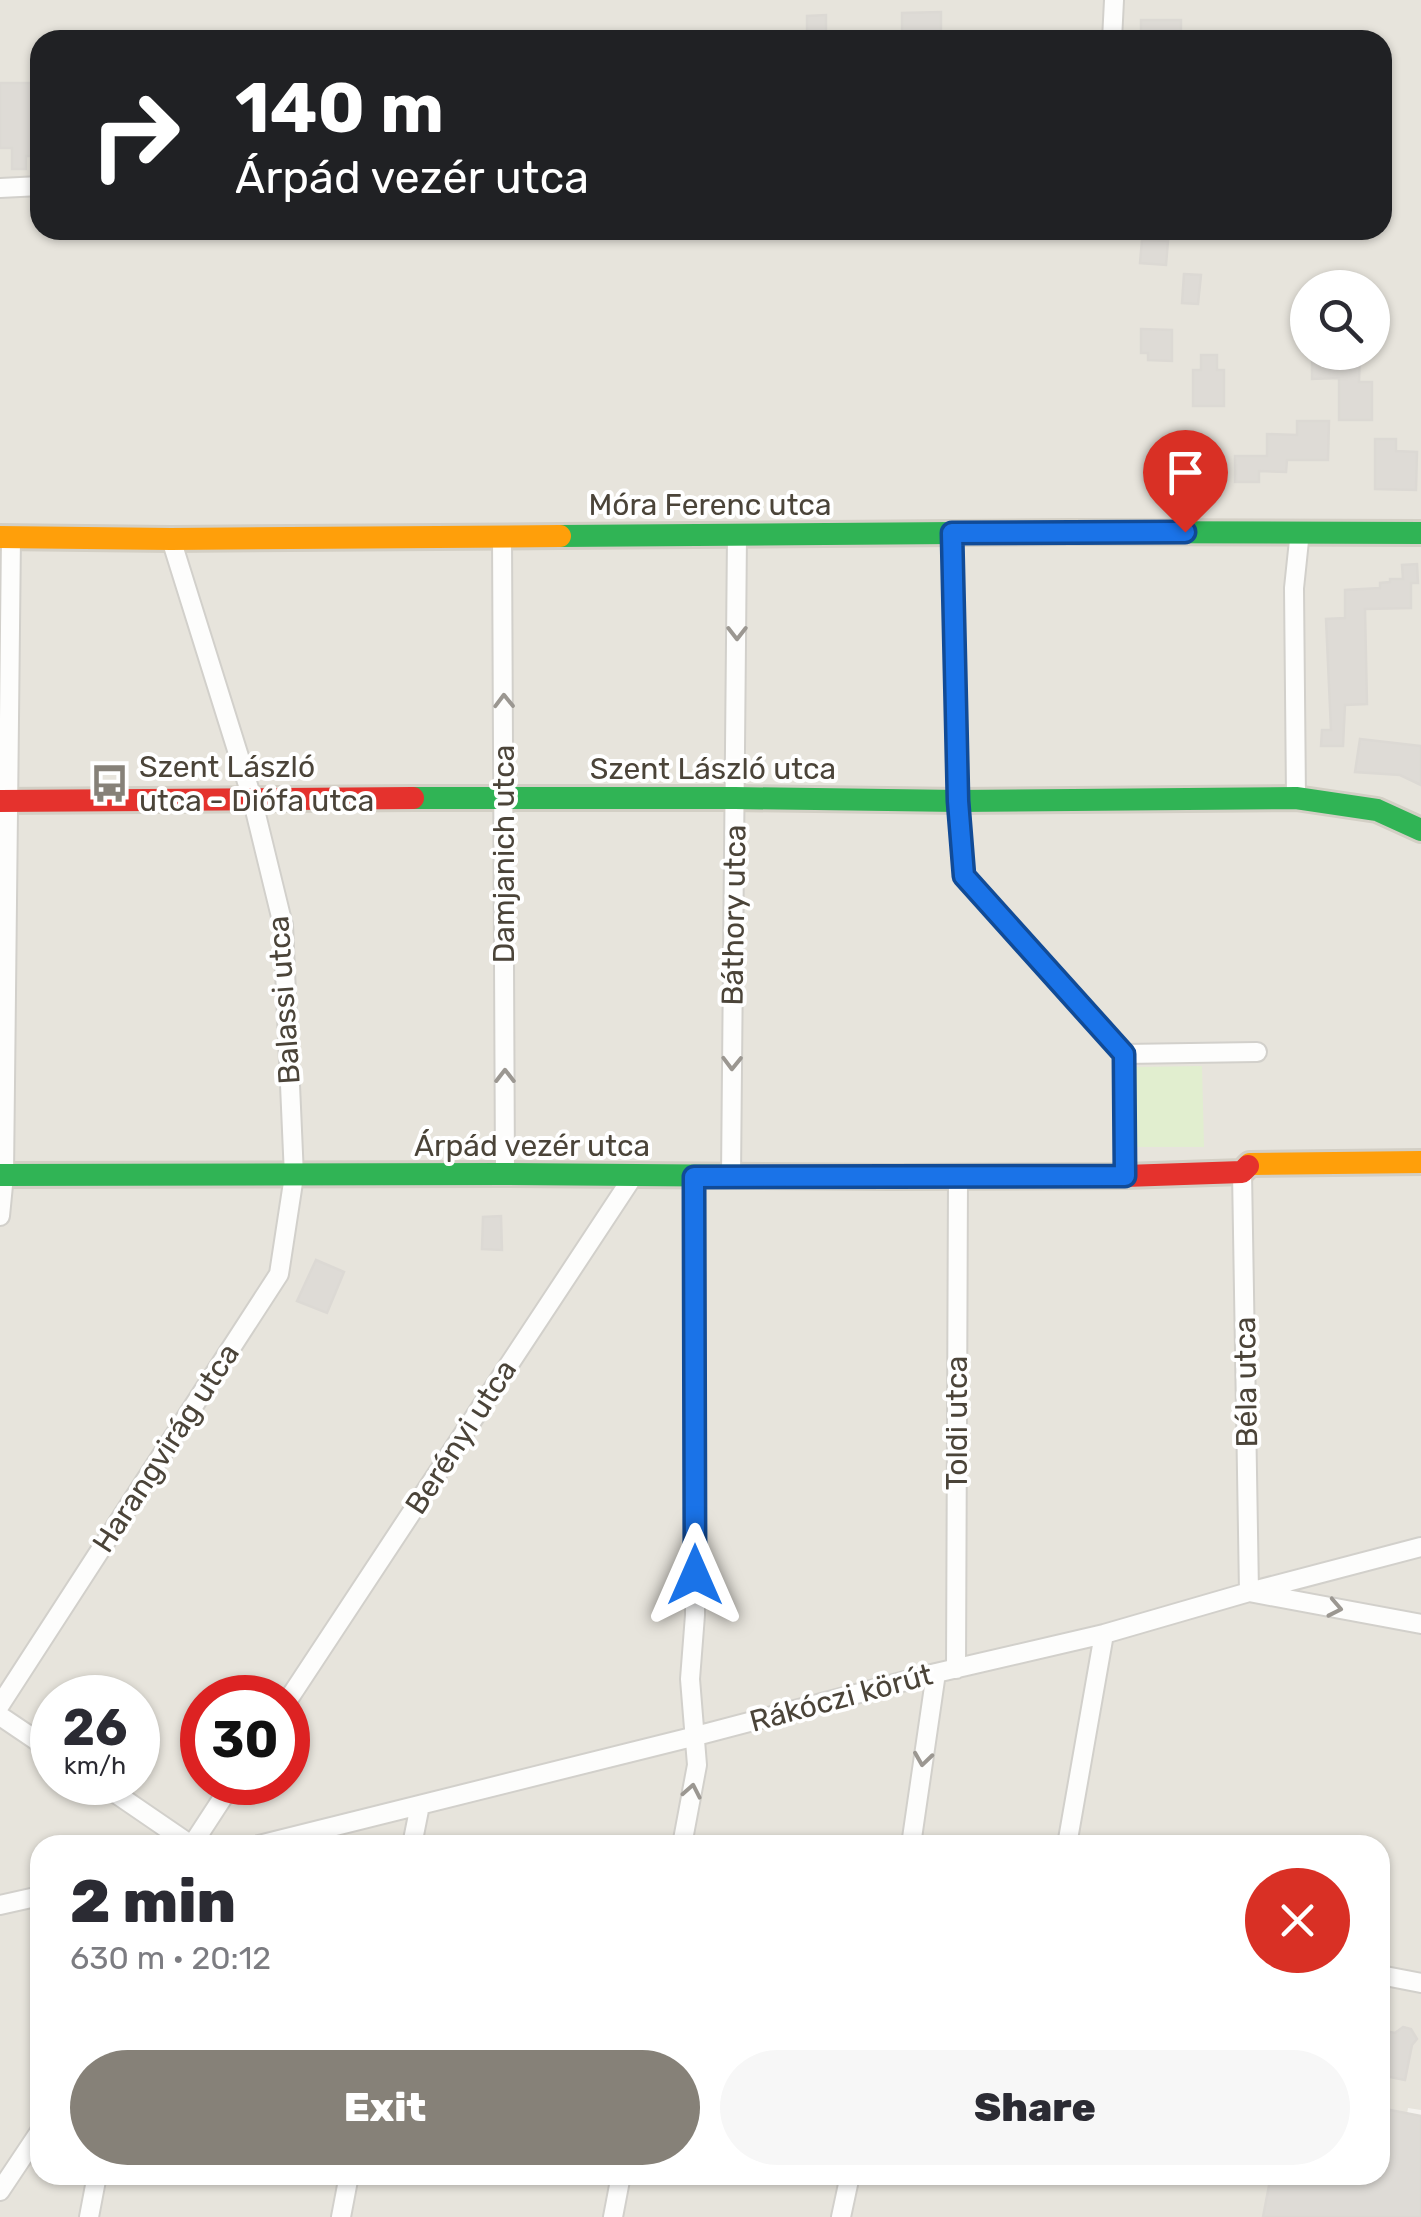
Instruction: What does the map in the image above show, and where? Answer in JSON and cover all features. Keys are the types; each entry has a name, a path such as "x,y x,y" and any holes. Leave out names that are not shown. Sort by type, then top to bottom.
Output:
{"street":[{"path":"1112,30 1114,0"},
{"path":"0,188 30,186"},
{"path":"1296,798 1294,588 1300,531"},
{"path":"952,533 958,801 964,876 1124,1054 1125,1176"},
{"name":"Móra Ferenc utca","path":"5,537 1421,533"},
{"name":"Damjanich utca","path":"502,535 505,1174"},
{"name":"Báthory utca","path":"731,1176 738,535"},
{"path":"0,1216 5,537"},
{"name":"Balassi utca","path":"171,539 252,798 283,925 294,1176"},
{"name":"Szent László utca","path":"4,802 252,798 1296,798 1376,810 1421,830"},
{"path":"1124,1054 1257,1052"},
{"name":"Árpád vezér utca","path":"2,1175 958,1178 1242,1172 1250,1164 1421,1162"},
{"name":"Béla utca","path":"1242,1172 1249,1592"},
{"name":"Berényi utca","path":"304,1675 634,1175"},
{"name":"Harangvirág utca","path":"0,1705 279,1274 294,1176"},
{"path":"684,1835 697,1765 690,1679 695,1615 694,1177"},
{"name":"Toldi utca","path":"956,1668 958,1178"},
{"name":"Rákóczi körút","path":"299,1835 1104,1634 1421,1547"},
{"path":"1249,1592 1421,1624"},
{"path":"1069,1835 1104,1634"},
{"path":"912,1835 936,1673"},
{"path":"0,1716 30,1737"},
{"path":"132,1805 177,1835"},
{"path":"199,1835 218,1805"},
{"path":"414,1835 420,1805"},
{"path":"0,1904 30,1898"},
{"path":"1390,1976 1420,1981"},
{"path":"0,2190 30,2146"},
{"path":"89,2217 95,2185"},
{"path":"341,2217 347,2185"},
{"path":"613,2217 619,2185"},
{"path":"841,2217 848,2185"}],"shaded area":[{"path":"0,0 1421,0 1421,2110 1408,2108 1389,2217 0,2217"}],"green space":[{"path":"1202,1066 1204,1147 1136,1147 1136,1067"}],"building":[{"path":"941,12 941,30 902,30 902,13"},
{"path":"826,15 826,30 807,30 807,16"},
{"path":"1141,20 1181,20 1181,30 1141,30"},
{"path":"0,83 30,83 30,156 26,156 26,169 12,169 12,148 0,148"},
{"path":"1142,240 1168,241 1166,265 1140,263"},
{"path":"1184,274 1201,275 1198,304 1182,303"},
{"path":"1141,329 1172,330 1172,361 1148,360 1148,353 1141,353"},
{"path":"1201,355 1217,355 1217,370 1224,370 1224,406 1193,406 1193,370 1201,370"},
{"path":"1312,370 1359,370 1359,382 1372,382 1372,420 1339,420 1339,378 1312,379"},
{"path":"1297,421 1329,421 1328,460 1287,460 1286,472 1259,471 1259,482 1235,482 1235,456 1267,456 1267,434 1297,435"},
{"path":"1375,439 1396,439 1396,451 1417,452 1416,490 1375,489"},
{"path":"1417,564 1418,583 1411,583 1411,608 1365,609 1367,704 1345,705 1343,746 1321,746 1322,730 1331,730 1326,619 1345,618 1345,590 1380,588 1380,583 1390,579 1403,579 1402,565"},
{"path":"1360,739 1421,746 1421,785 1400,775 1355,772"},
{"path":"501,1216 502,1250 482,1249 483,1217"},
{"path":"316,1260 344,1272 327,1313 297,1301"},
{"path":"1403,2027 1411,2029 1417,2039 1412,2045 1405,2080 1390,2077 1390,2032"},
{"path":"1390,2110 1421,2116 1421,2217 1263,2217 1269,2185 1390,2185"}],"traffic: fast":[{"path":"560,536 1421,533"},
{"path":"413,798 1296,798 1377,810 1421,830"},
{"path":"0,1175 890,1177"}],"traffic: slow":[{"path":"0,537 560,536"},
{"path":"1248,1166 1421,1162"}],"traffic: jam":[{"path":"0,801 413,798"},
{"path":"890,1177 1125,1176 1242,1172 1248,1166"}],"place":[{"name":"Szent László utca - Diófa utca","path":"109,784"}],"route":[{"path":"695,1575 694,1177 1125,1176 1124,1054 964,876 958,801 952,533 1185,532"}]}
